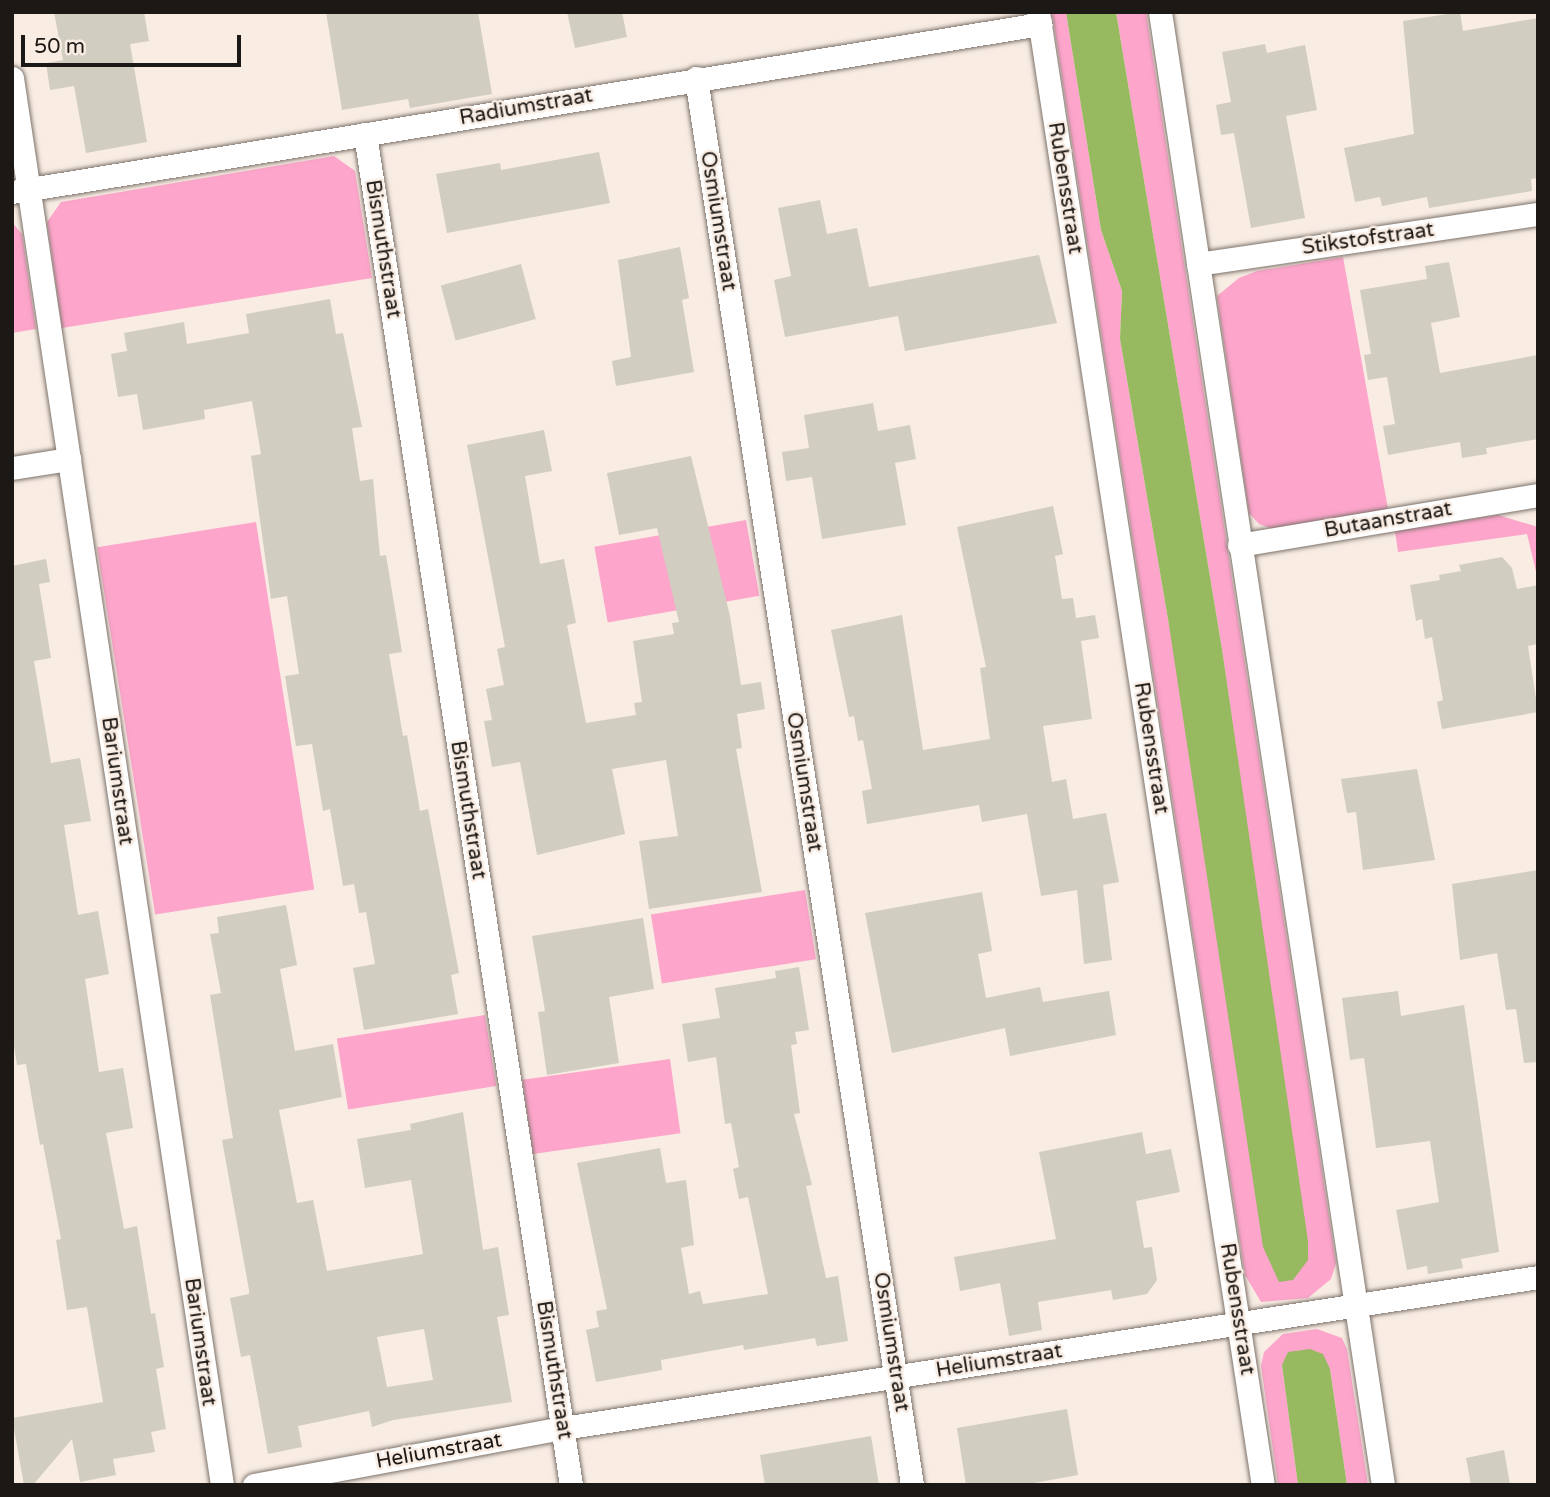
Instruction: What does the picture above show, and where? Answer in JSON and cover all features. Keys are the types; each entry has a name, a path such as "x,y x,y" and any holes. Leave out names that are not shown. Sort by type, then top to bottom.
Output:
{"street":[{"path":"1160,12 1383,1485"},
{"name":"Radiumstraat","path":"21,191 1039,18"},
{"name":"Rubensstraat","path":"1039,18 1263,1485"},
{"name":"Bariumstraat","path":"12,78 21,191 69,459 222,1485"},
{"name":"Osmiumstraat","path":"696,78 912,1485"},
{"name":"Bismuthstraat","path":"365,134 571,1485"},
{"name":"Stikstofstraat","path":"1198,264 1538,214"},
{"path":"12,468 69,459"},
{"name":"Butaanstraat","path":"1239,545 1538,495"},
{"name":"Heliumstraat","path":"254,1485 563,1428 1239,1322 1356,1308 1538,1277"}],"shaded area":[{"path":"1052,12 1066,12 1101,230 1122,291 1120,339 1169,625 1308,1260 1222,649 1116,12 1146,12 1336,1263 1331,1279 1308,1298 1261,1302 1245,1275"},
{"path":"1066,12 1116,12 1222,649 1308,1241 1308,1260 1293,1280 1279,1282 1263,1247 1169,625 1120,339 1122,291 1101,230"},
{"path":"334,156 355,171 372,278 62,328 47,222 61,202"},
{"path":"12,222 22,234 36,329 12,333"},
{"path":"1343,257 1388,509 1273,529 1259,524 1249,513 1217,296 1239,278 1257,271"},
{"path":"1498,515 1538,527 1538,580 1527,534 1398,552 1395,531"},
{"path":"746,520 759,596 608,623 594,547"},
{"path":"256,522 314,889 155,915 97,547"},
{"path":"805,890 816,959 662,984 651,914"},
{"path":"485,1015 496,1086 348,1110 337,1038"},
{"path":"670,1059 680,1133 533,1154 522,1080"},
{"path":"1317,1329 1342,1338 1347,1349 1368,1485 1347,1485 1330,1369 1282,1365 1298,1485 1278,1485 1261,1366 1264,1352 1283,1334"},
{"path":"1310,1349 1323,1354 1330,1369 1347,1485 1298,1485 1282,1365 1288,1352"}],"building":[{"path":"54,12 144,12 149,41 130,44 147,142 86,153 74,86 50,90 46,63 63,60"},
{"path":"326,12 478,12 492,94 410,108 408,99 342,110"},
{"path":"567,12 622,12 627,37 575,48"},
{"path":"1460,12 1463,31 1538,18 1538,178 1531,179 1532,191 1429,208 1427,197 1382,206 1380,197 1355,202 1344,148 1414,134 1403,21"},
{"path":"1265,44 1267,53 1305,45 1317,110 1286,116 1305,218 1251,228 1234,133 1221,135 1216,105 1231,102 1222,52"},
{"path":"599,152 610,203 447,233 436,174 500,163 501,170"},
{"path":"820,200 827,234 857,228 869,287 1039,255 1057,323 905,351 898,316 785,337 774,280 791,276 778,208"},
{"path":"680,247 689,298 682,300 694,372 616,386 612,361 631,357 618,260"},
{"path":"1449,262 1460,317 1431,323 1440,373 1538,355 1538,439 1486,448 1487,454 1462,458 1460,442 1388,455 1383,426 1395,424 1387,377 1368,380 1364,355 1371,354 1360,290 1427,279 1425,266"},
{"path":"521,264 536,319 456,341 441,285"},
{"path":"330,299 336,334 343,333 362,427 352,428 360,481 373,479 380,556 386,555 402,652 389,654 403,736 407,735 420,811 428,809 459,973 451,975 458,1014 364,1030 353,968 375,964 366,912 359,913 354,884 343,886 330,809 323,811 312,744 296,746 285,676 299,674 287,596 271,599 251,456 261,454 252,401 204,410 205,419 143,430 137,394 118,397 111,354 127,351 124,333 184,322 187,344 249,333 246,314"},
{"path":"873,403 878,431 910,425 916,459 895,463 906,525 822,539 812,477 786,481 782,452 809,448 804,415"},
{"path":"544,430 552,471 525,476 540,564 564,559 576,623 567,625 586,723 636,715 634,703 642,702 633,641 674,634 672,623 679,622 657,528 619,535 607,473 691,456 730,616 741,685 761,682 765,709 737,714 742,748 736,749 762,892 649,909 639,841 678,836 666,760 612,769 625,834 537,855 520,762 492,767 484,721 492,720 486,689 504,685 497,649 505,647 467,445"},
{"path":"1053,506 1063,554 1055,556 1062,599 1073,598 1076,618 1095,615 1099,638 1081,641 1092,719 1043,726 1052,782 1066,779 1073,819 1106,813 1119,882 1103,885 1112,960 1084,964 1077,890 1041,896 1027,814 982,822 979,805 867,824 862,791 872,789 863,740 858,741 854,716 849,717 831,630 902,615 923,750 990,739 980,668 986,667 957,527"},
{"path":"1502,557 1512,568 1517,589 1538,585 1538,644 1528,646 1538,712 1442,729 1437,702 1443,700 1432,637 1425,639 1422,619 1416,621 1410,585 1440,580 1439,575 1461,571 1459,565"},
{"path":"46,559 50,582 39,584 51,658 34,661 51,763 80,758 91,821 64,825 78,915 98,911 109,974 85,979 99,1072 123,1068 133,1128 106,1133 124,1229 137,1226 151,1314 155,1313 164,1367 156,1369 166,1429 151,1432 155,1452 113,1459 116,1475 80,1482 72,1439 33,1485 24,1485 12,1418 103,1402 87,1307 67,1310 56,1240 61,1239 43,1144 40,1145 26,1064 17,1065 12,1033 12,566"},
{"path":"1417,769 1435,860 1363,870 1356,812 1347,813 1341,779"},
{"path":"1538,870 1538,1062 1524,1063 1516,1009 1506,1010 1497,953 1460,960 1452,884"},
{"path":"982,892 992,951 978,954 986,998 1040,987 1043,1002 1109,991 1116,1035 1010,1056 1005,1028 892,1053 865,913"},
{"path":"286,905 297,965 280,969 295,1051 333,1044 342,1097 279,1110 297,1203 313,1200 327,1271 423,1254 411,1180 365,1188 357,1139 411,1130 410,1124 463,1112 483,1250 498,1247 509,1315 497,1317 512,1402 393,1420 372,1427 369,1411 298,1426 302,1447 268,1454 250,1355 241,1357 230,1298 249,1294 249,1290 222,1140 233,1138 210,995 221,993 210,934 219,933 217,917","holes":["424,1329 433,1380 387,1387 377,1337"]},
{"path":"643,918 654,989 609,997 619,1063 547,1075 538,1012 545,1011 532,936"},
{"path":"799,967 809,1030 795,1032 797,1044 791,1045 800,1113 794,1114 812,1185 806,1186 826,1278 838,1276 848,1341 817,1346 815,1338 744,1350 743,1345 661,1360 662,1370 596,1382 586,1330 599,1327 596,1311 607,1309 577,1163 660,1148 666,1183 686,1180 694,1245 681,1248 689,1294 700,1291 703,1304 768,1294 748,1197 739,1199 733,1169 739,1167 731,1123 725,1124 716,1057 688,1062 682,1024 720,1018 715,988 776,978 775,971"},
{"path":"1398,991 1401,1016 1464,1005 1499,1252 1461,1259 1463,1268 1428,1274 1427,1266 1407,1270 1396,1210 1439,1202 1430,1141 1376,1148 1364,1058 1350,1060 1342,998"},
{"path":"1142,1132 1146,1154 1171,1149 1180,1192 1136,1201 1144,1248 1152,1247 1157,1280 1147,1294 1113,1300 1111,1290 1038,1302 1042,1330 1009,1336 1000,1283 960,1291 954,1257 1056,1239 1039,1152"},
{"path":"1067,1409 1078,1475 1023,1485 966,1485 957,1428"},
{"path":"871,1436 879,1485 765,1485 760,1455"},
{"path":"1504,1450 1510,1485 1471,1485 1466,1458"}]}
